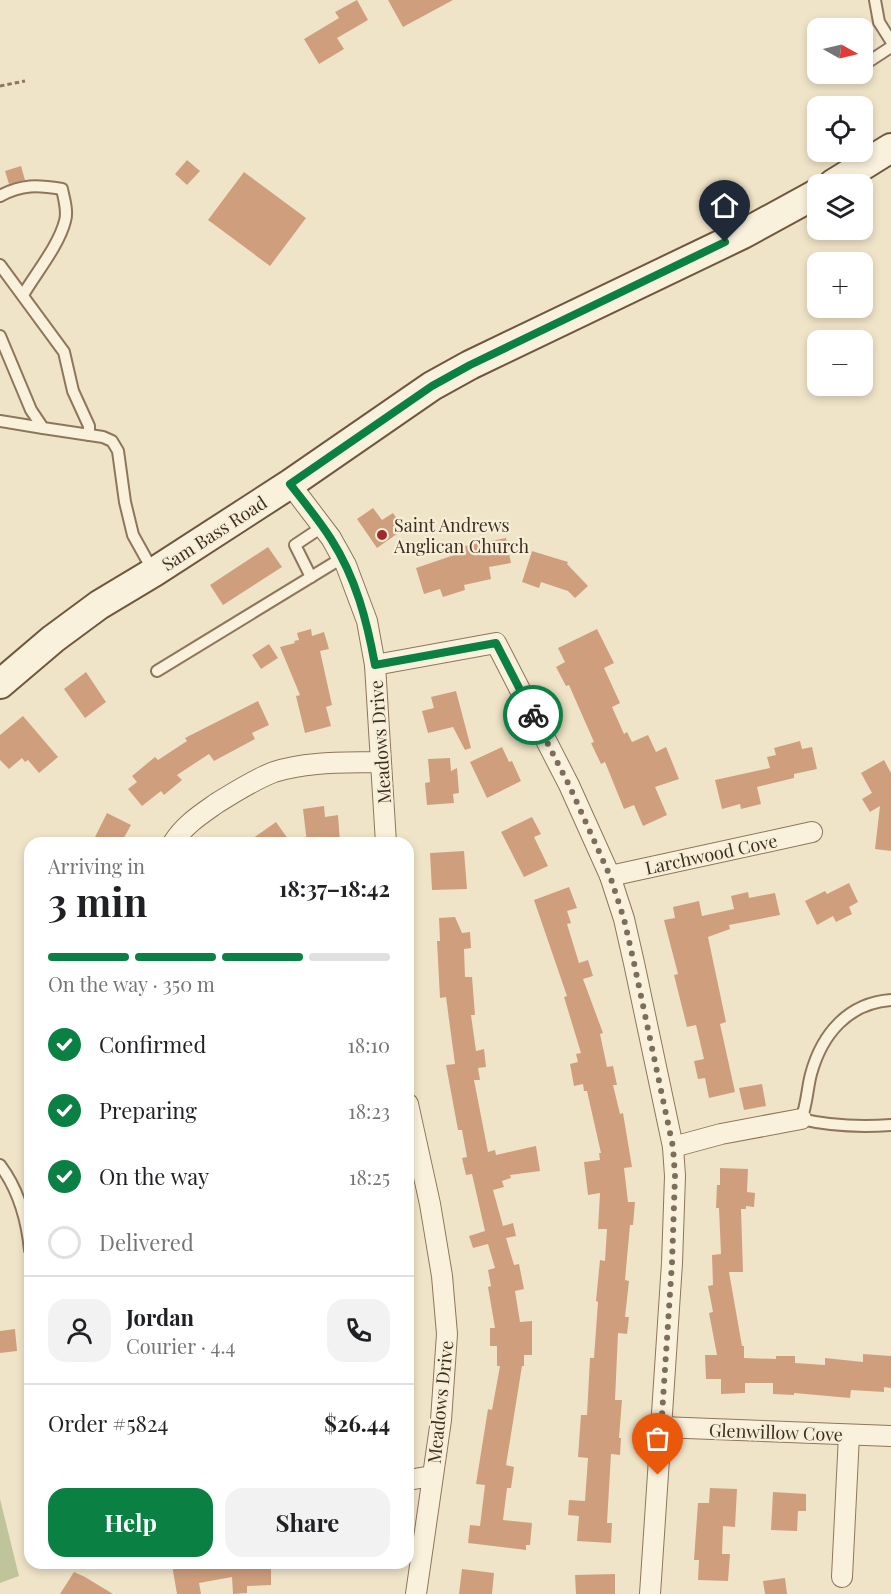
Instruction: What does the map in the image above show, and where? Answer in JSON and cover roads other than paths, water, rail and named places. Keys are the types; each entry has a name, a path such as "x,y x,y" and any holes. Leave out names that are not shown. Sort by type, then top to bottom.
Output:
{"main road":[{"path":"849,174 891,148"},
{"name":"Sam Bass Road","path":"0,684 53,639 99,605 290,484 432,386 470,365 742,234 807,199"}],"street":[{"name":"Meadows Drive","path":"290,484 342,558 367,621 375,665 386,837"},
{"path":"375,665 496,643 569,785 610,876 624,919 673,1147 675,1176 672,1263 650,1594"},
{"path":"177,837 196,817 230,795 275,772 310,765 380,762"},
{"name":"Larchwood Cove","path":"610,876 812,832"},
{"path":"673,1147 721,1134 801,1119"},
{"name":"Meadows Drive","path":"414,1131 430,1204 446,1305 446,1363 416,1594"},
{"name":"Glenwillow Cove","path":"661,1427 891,1436"},
{"path":"842,1577 849,1435"},
{"path":"414,1479 432,1476"}],"lane":[{"path":"875,0 879,22 891,40"},
{"path":"873,59 891,47"},
{"path":"0,196 22,186 36,185 62,189 66,212 65,221 54,245 23,294"},
{"path":"0,265 5,279 23,294 64,352 73,391 89,426 89,435"},
{"path":"0,336 31,410 43,428"},
{"path":"0,421 103,437 112,441 118,451 125,502 133,535 154,572"},
{"path":"311,577 294,545 322,527"},
{"path":"157,671 342,558"},
{"path":"891,1000 860,1007 848,1013 833,1030 824,1042 817,1058 801,1119 817,1123 863,1127 891,1125"},
{"path":"0,1164 8,1175 24,1213"}],"place":[{"name":"Saint Andrews Anglican Church","path":"382,535"}]}
